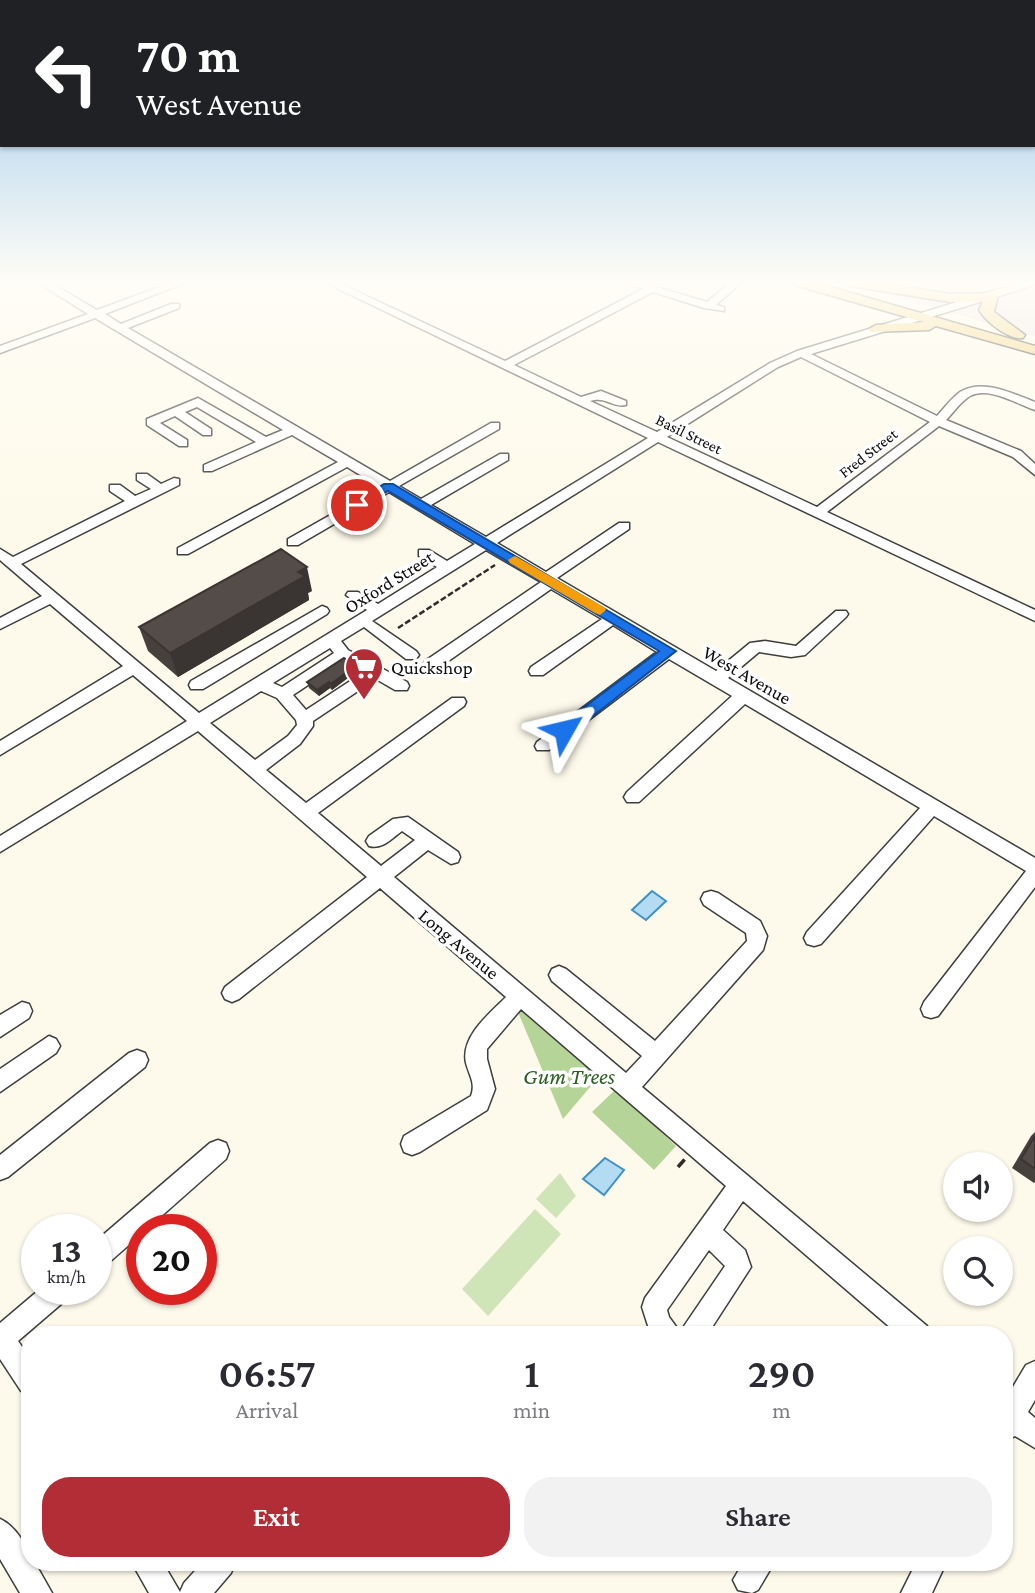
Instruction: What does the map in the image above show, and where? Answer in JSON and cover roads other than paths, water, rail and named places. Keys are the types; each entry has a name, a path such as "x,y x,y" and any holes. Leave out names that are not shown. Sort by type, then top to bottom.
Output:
{"street":[{"name":"West Avenue","path":"168,356 1035,867"},
{"name":"Basil Street","path":"487,356 1035,616"},
{"path":"505,365 522,356"},
{"name":"Oxford Street","path":"0,845 774,365 793,356"},
{"path":"808,356 938,421 1017,454 1035,471"},
{"name":"Fred Street","path":"819,512 938,421 961,396 980,390 996,392 1035,405"},
{"path":"579,401 601,394 622,403"},
{"path":"183,443 151,423 196,402 202,402 265,442"},
{"path":"175,411 207,432"},
{"path":"293,542 495,426"},
{"path":"208,468 293,430"},
{"path":"421,505 504,457"},
{"path":"183,551 347,462"},
{"path":"142,477 160,489"},
{"path":"6,558 135,502 174,482"},
{"path":"115,488 135,502"},
{"path":"431,665 624,526"},
{"path":"424,553 449,568"},
{"name":"Long Avenue","path":"6,558 907,1326"},
{"path":"353,595 379,611"},
{"path":"0,624 52,597"},
{"path":"197,685 322,611"},
{"path":"717,679 755,647 800,651 841,614"},
{"path":"537,671 613,618"},
{"path":"371,626 411,655"},
{"path":"332,639 343,653 401,686"},
{"path":"543,746 669,651"},
{"path":"283,694 343,653"},
{"path":"0,749 134,667"},
{"path":"254,770 301,733 304,719 376,672"},
{"path":"261,684 283,694 304,719"},
{"path":"633,797 744,695"},
{"path":"305,813 458,702"},
{"path":"814,938 932,806"},
{"path":"375,841 404,823 451,857"},
{"path":"232,993 429,839"},
{"path":"931,1009 1035,873"},
{"path":"627,1088 756,944 757,936 753,928 711,899"},
{"path":"559,975 656,1055"},
{"path":"412,1144 479,1103 485,1095 485,1082 476,1052 480,1041 520,996"},
{"path":"0,1027 22,1011"},
{"path":"0,1082 49,1046"},
{"path":"0,1169 137,1060"},
{"path":"112,1243 218,1151"},
{"path":"660,1326 654,1307 741,1184"},
{"path":"698,1326 740,1267 736,1259 708,1233"},
{"path":"21,1368 1,1338 40,1305"},
{"path":"1013,1409 1035,1374"},
{"path":"1013,1422 1035,1435"},
{"path":"0,1533 21,1555"},
{"path":"29,1571 37,1593"},
{"path":"151,1571 166,1593"},
{"path":"194,1593 214,1571"},
{"path":"916,1593 928,1571"}],"water":[{"path":"652,891 666,901 646,920 632,910"},
{"path":"605,1158 624,1170 604,1195 583,1179"}],"place":[{"name":"Quickshop","path":"364,701"}],"park label":[{"name":"Gum Trees","path":"569,1076"}]}
